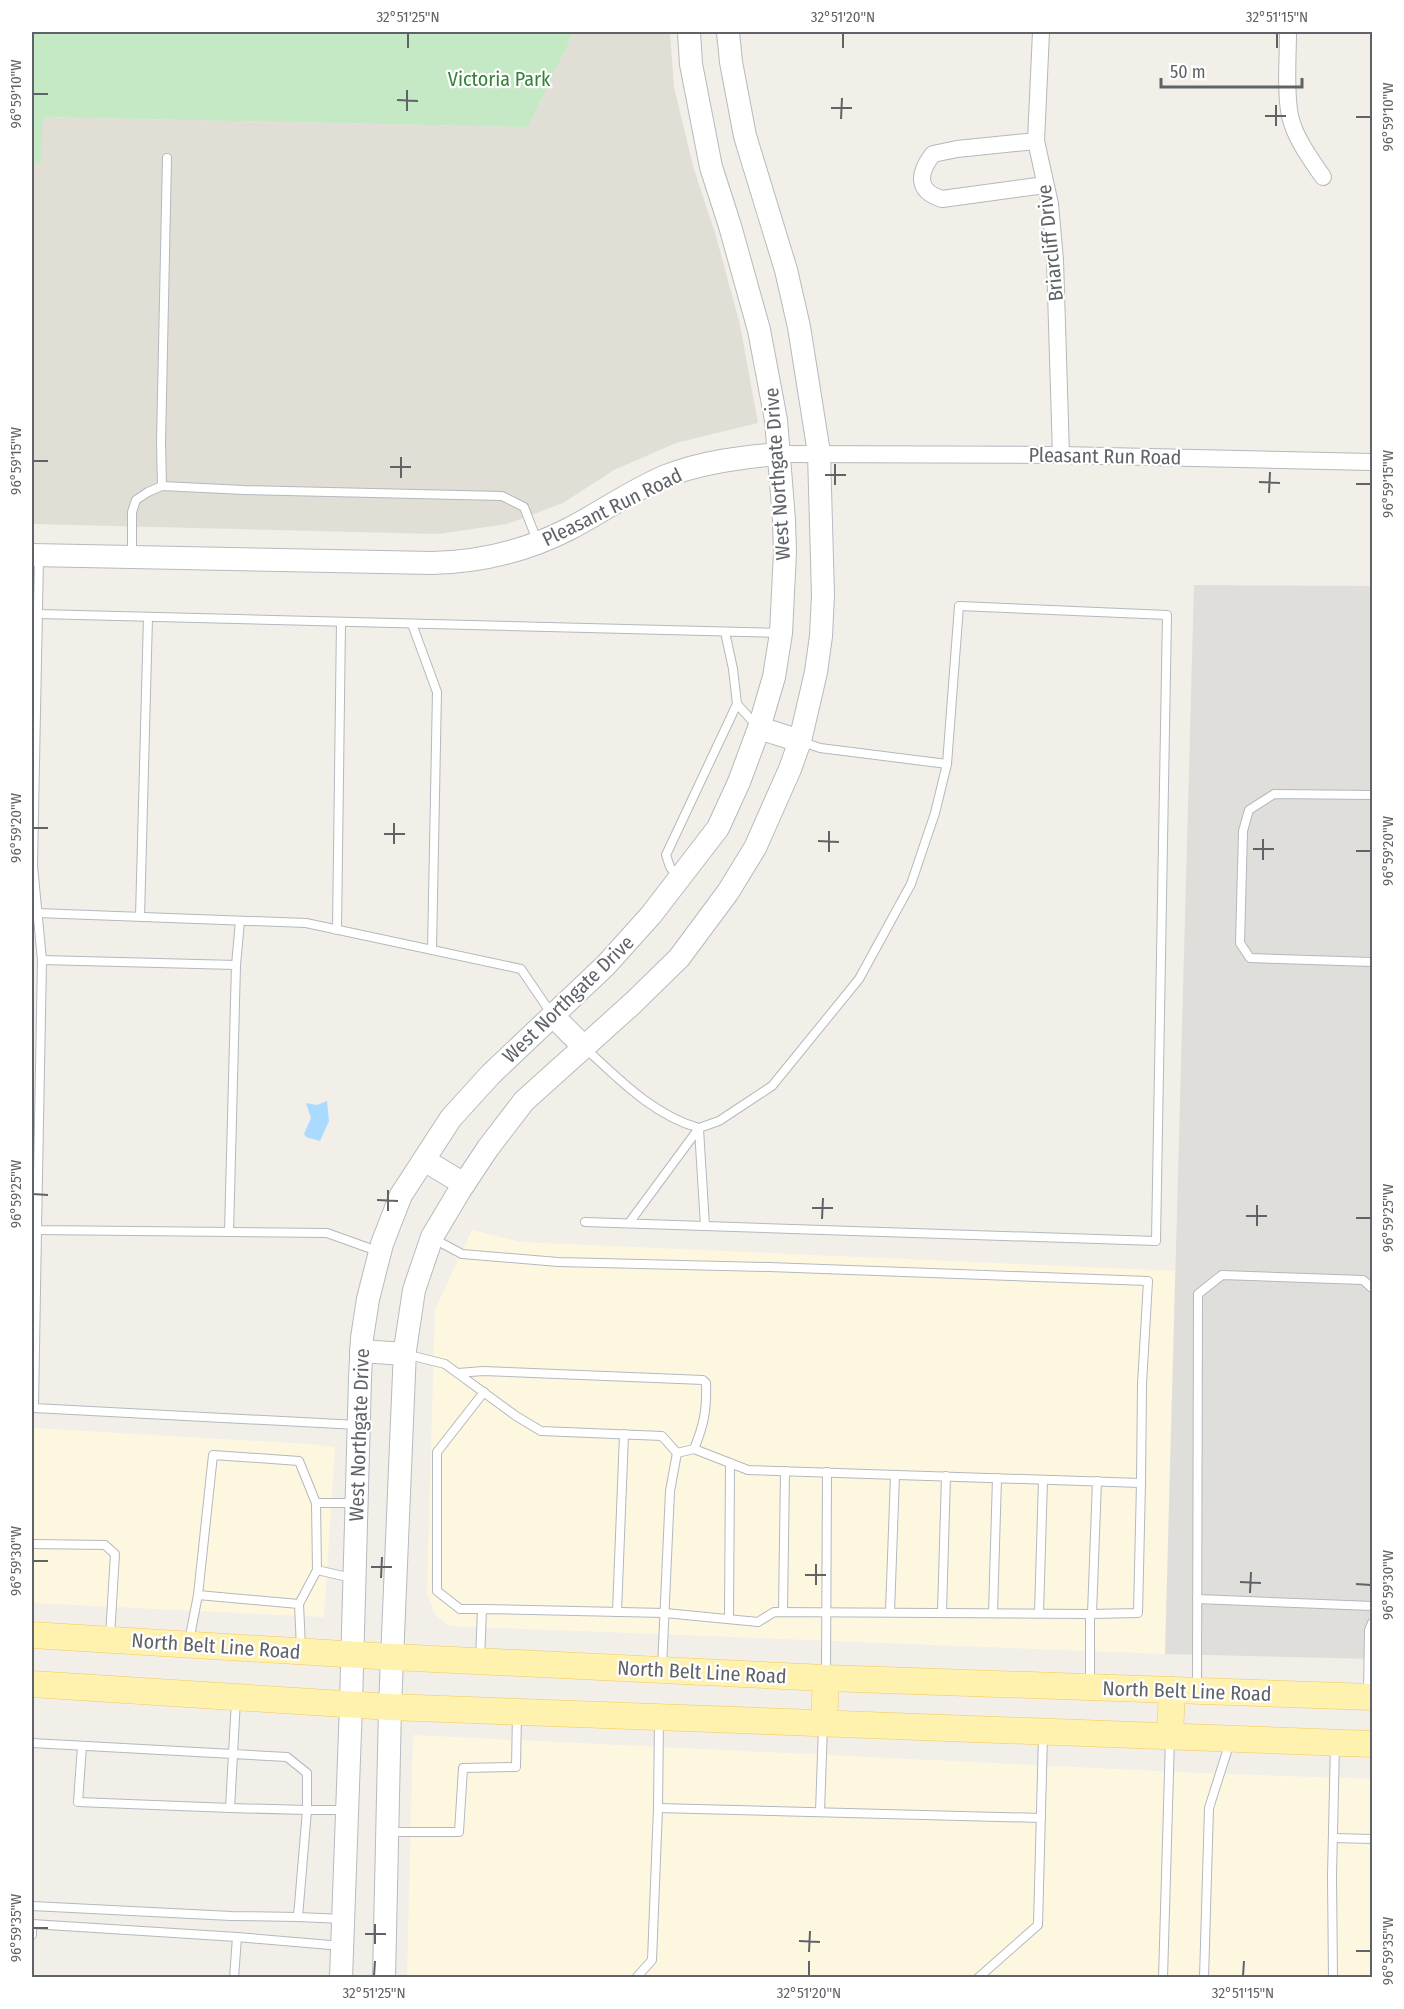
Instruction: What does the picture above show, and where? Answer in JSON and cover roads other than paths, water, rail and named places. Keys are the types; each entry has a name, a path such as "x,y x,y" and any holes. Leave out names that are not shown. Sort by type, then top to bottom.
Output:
{"main road":[{"name":"West Northgate Drive","path":"341,1977 361,1351 368,1299 380,1252 401,1195 451,1118 491,1074 606,965 651,915 718,828 739,782 759,728 774,677 781,633 784,552 777,420 766,359 730,226 711,167 691,64 689,32"},
{"name":"West Northgate Drive","path":"384,1977 390,1707 405,1354 414,1290 432,1238 488,1148 524,1101 633,1004 679,957 728,892 755,848 777,802 800,741 813,689 821,636 824,561 819,453 799,327 786,270 745,136 731,62 728,32"},
{"name":"Pleasant Run Road","path":"35,555 442,563 485,559 538,543 571,528 626,495 667,475 739,457 779,454"},
{"path":"759,728 800,741"},
{"path":"553,1016 584,1047"},
{"path":"424,1160 464,1184"},
{"path":"361,1351 405,1354"},
{"name":"North Belt Line Road","path":"32,1635 352,1655 826,1678 1370,1697"},
{"path":"824,1723 826,1678"},
{"path":"32,1684 390,1707 1372,1744"},
{"path":"1170,1736 1172,1690"}],"street":[{"name":"Briarcliff Drive","path":"1041,32 1036,141 1050,204 1055,260 1061,455"},
{"path":"1288,32 1290,116 1304,149 1323,177"},
{"path":"1036,141 957,149 933,154 925,164 922,182 925,191 942,199 1045,185"},
{"name":"Pleasant Run Road","path":"779,454 1061,455 1372,462"}],"lane":[{"path":"162,486 167,158"},
{"path":"132,557 132,512 136,500 162,486 502,496 524,507 538,543"},
{"path":"35,555 38,614 33,866 42,960 34,1408 358,1425"},
{"path":"584,1047 636,1095 684,1124 699,1128 719,1121 772,1086 859,979 911,884 936,813 947,764 959,606 1167,615 1156,1241 585,1222"},
{"path":"38,614 781,633"},
{"path":"140,917 148,617"},
{"path":"337,930 340,622"},
{"path":"412,624 437,692 432,950"},
{"path":"679,879 670,867 666,855 737,704 733,669 725,632"},
{"path":"737,704 759,728"},
{"path":"800,741 820,748 947,764"},
{"path":"1372,795 1274,794 1249,810 1243,831 1240,943 1250,958 1372,962"},
{"path":"37,913 306,923 521,969 553,1016"},
{"path":"229,1232 236,965 240,921"},
{"path":"42,960 236,965"},
{"path":"630,1223 699,1128"},
{"path":"699,1128 705,1226"},
{"path":"37,1230 327,1233 380,1252"},
{"path":"432,1238 462,1254 558,1262 769,1266 1148,1281 1142,1384 1138,1613 774,1612 758,1622 665,1613 460,1610 437,1591 437,1452 484,1392"},
{"path":"1197,1691 1198,1294 1222,1275 1363,1280 1372,1288"},
{"path":"405,1354 445,1364 516,1416 541,1431 662,1436 677,1454"},
{"path":"458,1373 483,1371 703,1380 706,1383 707,1401 704,1426 694,1449"},
{"path":"617,1612 624,1434"},
{"path":"677,1454 694,1449 748,1470 1141,1483"},
{"path":"662,1670 670,1491 677,1454"},
{"path":"188,1645 198,1595 213,1455 299,1461 316,1503 317,1570 299,1604 301,1652"},
{"path":"729,1619 730,1463"},
{"path":"783,1612 785,1471"},
{"path":"826,1678 827,1472"},
{"path":"890,1612 894,1475"},
{"path":"942,1612 946,1476"},
{"path":"993,1613 997,1478"},
{"path":"1038,1613 1043,1480"},
{"path":"1090,1687 1097,1481"},
{"path":"316,1503 357,1503"},
{"path":"32,1544 105,1545 115,1554 110,1640"},
{"path":"317,1570 355,1579"},
{"path":"198,1595 299,1604"},
{"path":"1197,1599 1372,1606"},
{"path":"480,1661 482,1609"},
{"path":"1370,1697 1369,1630 1372,1623"},
{"path":"230,1808 237,1697"},
{"path":"387,1832 459,1832 463,1768 516,1767 517,1712"},
{"path":"636,1977 652,1960 659,1717"},
{"path":"820,1812 824,1723"},
{"path":"978,1977 1038,1925 1043,1731"},
{"path":"1163,1977 1170,1736"},
{"path":"1204,1977 1209,1808 1231,1738"},
{"path":"1333,1977 1335,1742"},
{"path":"32,1743 287,1757 307,1773 307,1810 298,1917"},
{"path":"82,1746 78,1802 230,1808 347,1809"},
{"path":"658,1808 1041,1818"},
{"path":"1333,1838 1372,1839"},
{"path":"32,1906 343,1919"},
{"path":"32,1935 32,1924 237,1937 342,1947"},
{"path":"234,1977 237,1937"}],"water":[{"path":"327,1101 329,1121 320,1141 306,1137 304,1134 311,1118 306,1103 317,1105"}],"park label":[{"name":"Victoria Park","path":"499,79"}]}
